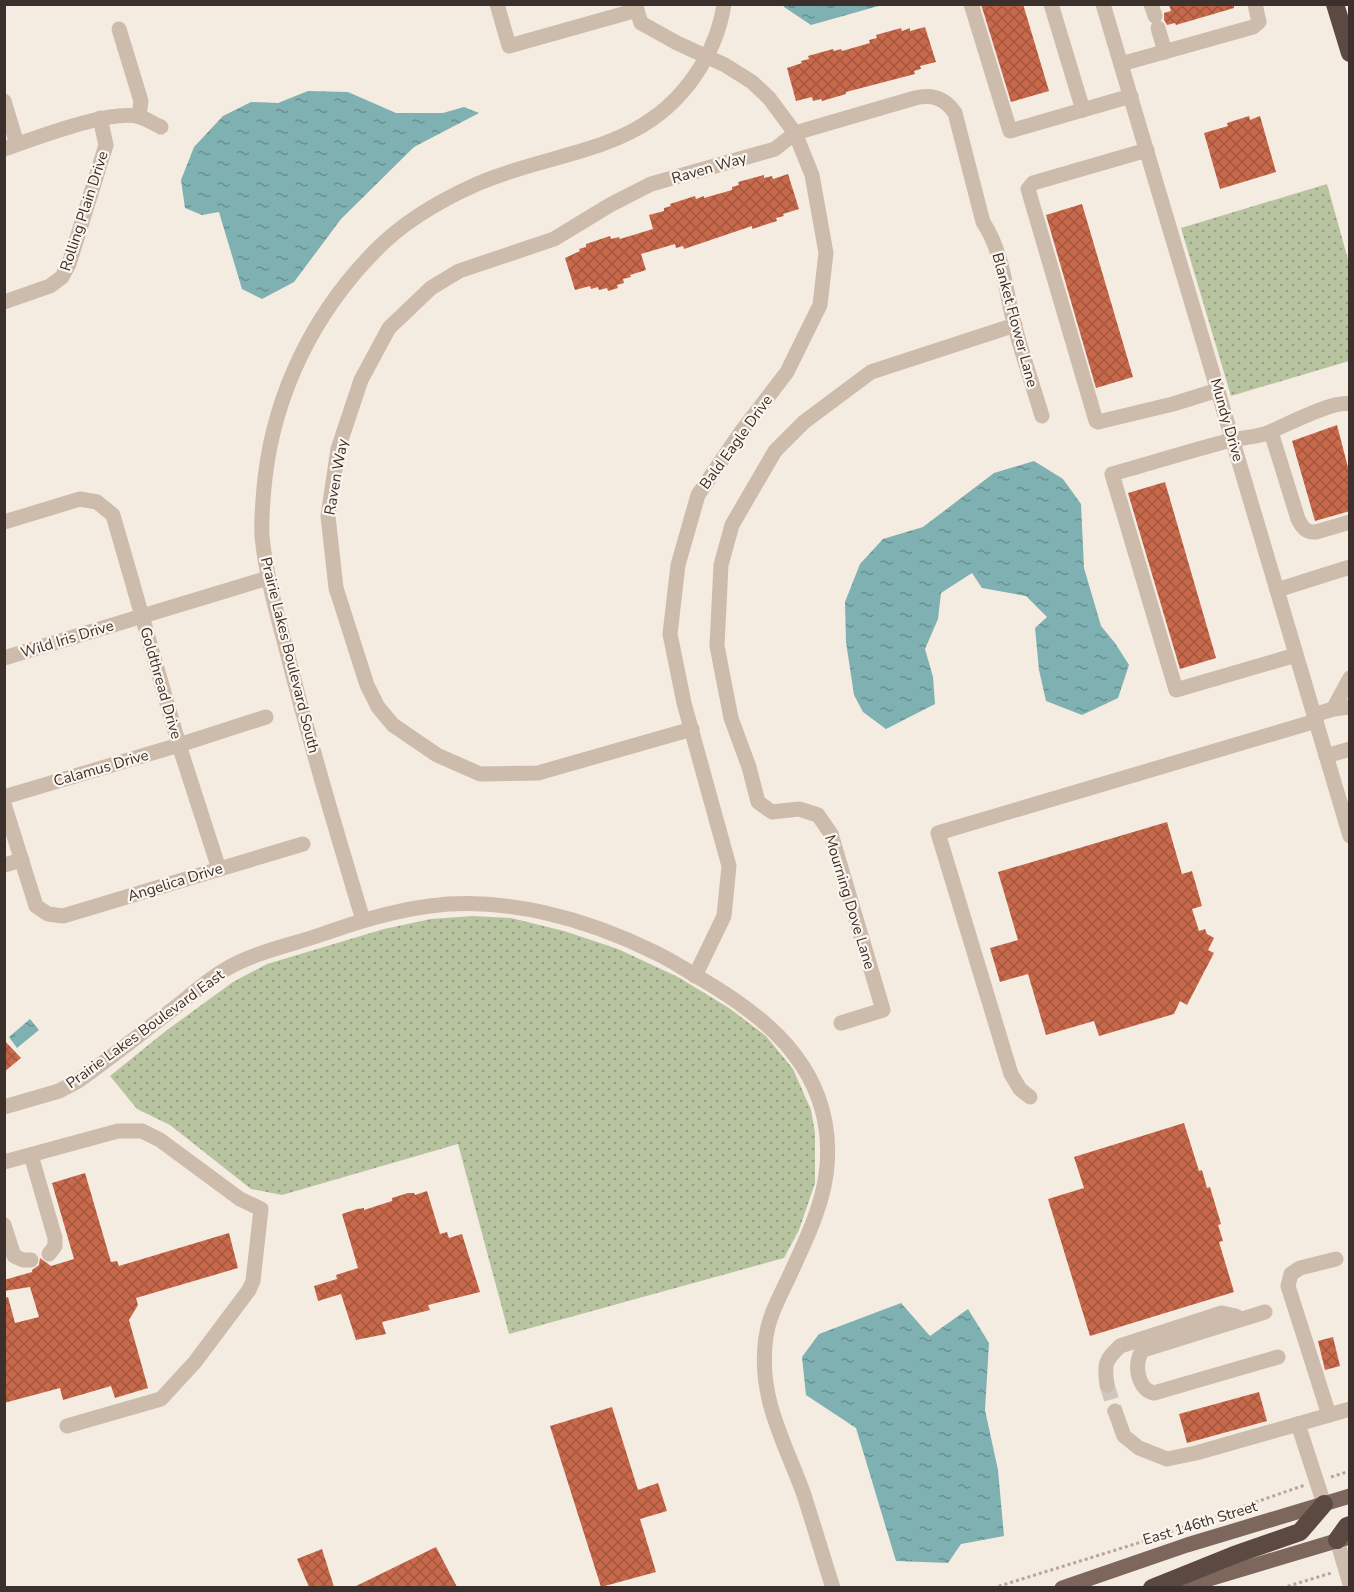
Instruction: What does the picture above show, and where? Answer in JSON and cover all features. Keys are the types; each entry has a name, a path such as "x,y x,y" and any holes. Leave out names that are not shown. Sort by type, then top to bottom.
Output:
{"highway":[{"path":"1335,4 1350,53"},
{"path":"1152,1587 1300,1532 1324,1504"},
{"path":"1343,1538 1347,1526 1350,1525"}],"main road":[{"name":"East 146th Street","path":"1062,1587 1187,1545 1350,1496"},
{"path":"1179,1587 1343,1538"}],"street":[{"path":"496,4 509,46 636,7"},
{"name":"Prairie Lakes Boulevard South","path":"363,921 296,687 268,578 262,534 263,493 272,431 281,404 302,352 318,323 335,298 376,249 423,213 476,185 624,137 650,122 686,90 708,57 717,37 724,4"},
{"path":"971,4 1010,131 1131,96"},
{"path":"1051,4 1083,110"},
{"name":"Mundy Drive","path":"1103,4 1350,836"},
{"path":"1121,64 1253,27 1259,22 1255,4"},
{"name":"Bald Eagle Drive","path":"636,7 641,23 725,65 752,82 769,98 795,133 812,175 826,253 820,305 787,372 741,432 698,495 678,566 670,634 692,729 729,866 724,916 695,976"},
{"path":"1155,16 1165,52"},
{"path":"119,29 141,100 139,116"},
{"name":"Blanket Flower Lane","path":"795,133 925,96 934,97 950,105 955,113 983,222 991,234 1004,270 1015,325 1042,416"},
{"path":"4,101 11,146 100,118 123,115 139,116 161,127"},
{"name":"Rolling Plain Drive","path":"4,302 50,286 62,277 69,264 106,145 100,118"},
{"name":"Raven Way","path":"692,729 538,773 480,774 436,755 393,725 378,707 368,685 336,588 328,516 338,449 361,380 389,328 431,288 466,268 554,239 610,205 651,184 775,149 795,133"},
{"path":"1147,150 1033,183 1028,189 1092,410 1098,422 1173,404 1218,390"},
{"name":"Mourning Dove Lane","path":"841,1023 883,1010 831,834 819,814 799,808 772,812 758,802 749,767 731,718 717,646 721,565 732,525 767,462 804,423 871,372 1015,325"},
{"path":"1296,655 1176,690 1112,474 1232,440 1271,432 1282,425 1334,405 1345,403 1350,405"},
{"path":"1271,432 1298,519 1304,528 1316,532 1350,522"},
{"name":"Goldthread Drive","path":"4,522 80,499 97,502 113,515 219,869"},
{"path":"1277,590 1350,567"},
{"name":"Wild Iris Drive","path":"4,658 268,578"},
{"path":"1333,709 1350,678"},
{"path":"1030,1097 1020,1089 1011,1074 938,833 1315,718 1333,709 1350,707"},
{"name":"Calamus Drive","path":"4,796 180,745 266,717"},
{"path":"1326,756 1350,749"},
{"path":"4,804 22,860 4,866"},
{"name":"Angelica Drive","path":"22,860 36,906 48,914 63,916 303,844"},
{"name":"Prairie Lakes Boulevard East","path":"4,1107 59,1091 78,1081 230,967 363,921 432,906 459,904 519,908 550,914 615,935 660,954 727,994 755,1014 784,1040 803,1065 825,1119 828,1170 822,1197 809,1233 769,1322 765,1362 767,1392 773,1418 804,1494 832,1587"},
{"path":"4,1162 118,1131 142,1131 160,1140 240,1199 261,1209 253,1281 249,1290 195,1362 161,1399 67,1426"},
{"path":"31,1155 55,1238 55,1246 49,1254"},
{"path":"4,1225 14,1256 23,1260 31,1260"},
{"path":"1329,1415 1288,1286 1291,1275 1300,1268 1336,1259"},
{"path":"1265,1312 1143,1350 1137,1356 1137,1366 1143,1387 1148,1392 1154,1393 1278,1357"},
{"path":"1107,1385 1104,1367 1120,1346 1222,1313 1236,1317 1238,1320"},
{"path":"1115,1411 1124,1436 1139,1448 1167,1459 1196,1454 1350,1409"},
{"path":"1298,1424 1324,1504"},
{"path":"1343,1538 1350,1584"}],"path":[{"path":"993,1587 1135,1544 1350,1471"},
{"path":"1282,1587 1311,1577 1323,1576"}],"green space":[{"path":"1327,184 1349,263 1349,361 1231,396 1181,228"},
{"path":"473,916 511,918 564,931 618,949 678,977 729,1008 766,1036 793,1069 811,1110 815,1133 815,1183 799,1230 784,1258 509,1334 458,1144 282,1195 251,1189 170,1125 137,1109 110,1076 167,1030 233,982 267,964 384,929 431,919"}],"water":[{"path":"783,4 882,5 811,25 784,7"},
{"path":"308,91 348,92 396,113 443,113 464,107 479,113 414,147 341,219 294,282 262,299 242,289 219,212 202,215 185,208 181,180 194,147 223,116 251,102 278,103"},
{"path":"1034,461 1063,479 1081,504 1084,568 1101,626 1129,665 1118,698 1082,715 1046,701 1039,670 1035,628 1047,617 1026,596 982,588 972,573 941,593 938,619 925,649 933,677 935,704 886,729 863,712 854,695 846,642 845,602 860,564 883,539 923,527 994,473"},
{"path":"30,1019 39,1030 17,1048 9,1037"},
{"path":"901,1303 930,1336 968,1309 989,1343 985,1410 998,1470 1004,1536 961,1544 948,1563 896,1561 856,1428 806,1395 802,1357 819,1334"}],"building":[{"path":"981,4 1023,4 1049,91 1011,102"},
{"path":"1169,4 1234,4 1234,8 1176,25 1175,23 1167,25 1164,13 1171,11"},
{"path":"925,27 936,62 920,66 921,69 914,71 915,74 846,92 846,94 822,101 821,99 813,101 812,97 796,101 787,68 809,59 808,56 833,49 842,51 870,43 869,40 877,38 876,35 901,28 902,31 910,28 910,31"},
{"path":"1249,116 1250,120 1260,116 1276,172 1220,189 1204,133 1228,126 1227,123"},
{"path":"788,174 799,209 783,214 784,216 776,218 777,221 752,229 752,226 684,249 683,246 676,248 675,244 641,254 646,270 623,279 624,283 617,285 618,288 608,291 607,288 591,289 590,286 575,290 565,258 586,247 586,244 610,236 611,239 619,237 620,239 653,229 649,215 664,211 664,208 671,206 670,204 695,196 696,199 704,196 704,198 732,190 732,187 739,185 738,182 764,175 764,178 772,176 773,179"},
{"path":"1082,204 1133,377 1096,388 1046,215"},
{"path":"1337,425 1350,475 1350,511 1315,521 1292,441"},
{"path":"1165,482 1216,658 1180,669 1128,493"},
{"path":"1167,822 1182,874 1192,871 1202,906 1192,909 1199,931 1205,929 1207,934 1214,938 1208,950 1214,953 1187,1005 1180,1001 1174,1014 1099,1036 1094,1021 1046,1035 1028,974 1000,982 990,948 1018,940 998,872"},
{"path":"4,1040 21,1058 4,1072"},
{"path":"1184,1123 1199,1171 1202,1170 1207,1188 1210,1187 1221,1224 1218,1225 1223,1241 1219,1242 1234,1292 1090,1336 1048,1199 1084,1188 1074,1157"},
{"path":"85,1173 111,1262 117,1261 119,1266 229,1233 238,1268 136,1298 138,1305 129,1320 148,1388 115,1398 111,1386 63,1400 60,1388 4,1403 4,1298 8,1297 15,1323 39,1317 30,1287 4,1291 4,1280 32,1272 39,1265 40,1258 51,1266 74,1259 52,1183"},
{"path":"427,1191 440,1234 447,1232 449,1238 462,1234 480,1292 428,1305 430,1310 382,1322 386,1334 356,1340 341,1294 318,1301 314,1286 337,1279 336,1275 358,1268 342,1214 357,1209 364,1208 364,1210 408,1193 415,1195"},
{"path":"1333,1337 1340,1366 1325,1370 1318,1341"},
{"path":"1259,1392 1267,1421 1187,1443 1179,1414"},
{"path":"612,1407 638,1490 658,1483 667,1511 640,1519 656,1572 601,1587 550,1426"},
{"path":"436,1547 457,1587 354,1587"},
{"path":"322,1549 334,1587 309,1587 297,1559"}],"tunnel":[{"path":"1107,1385 1115,1411"}]}
